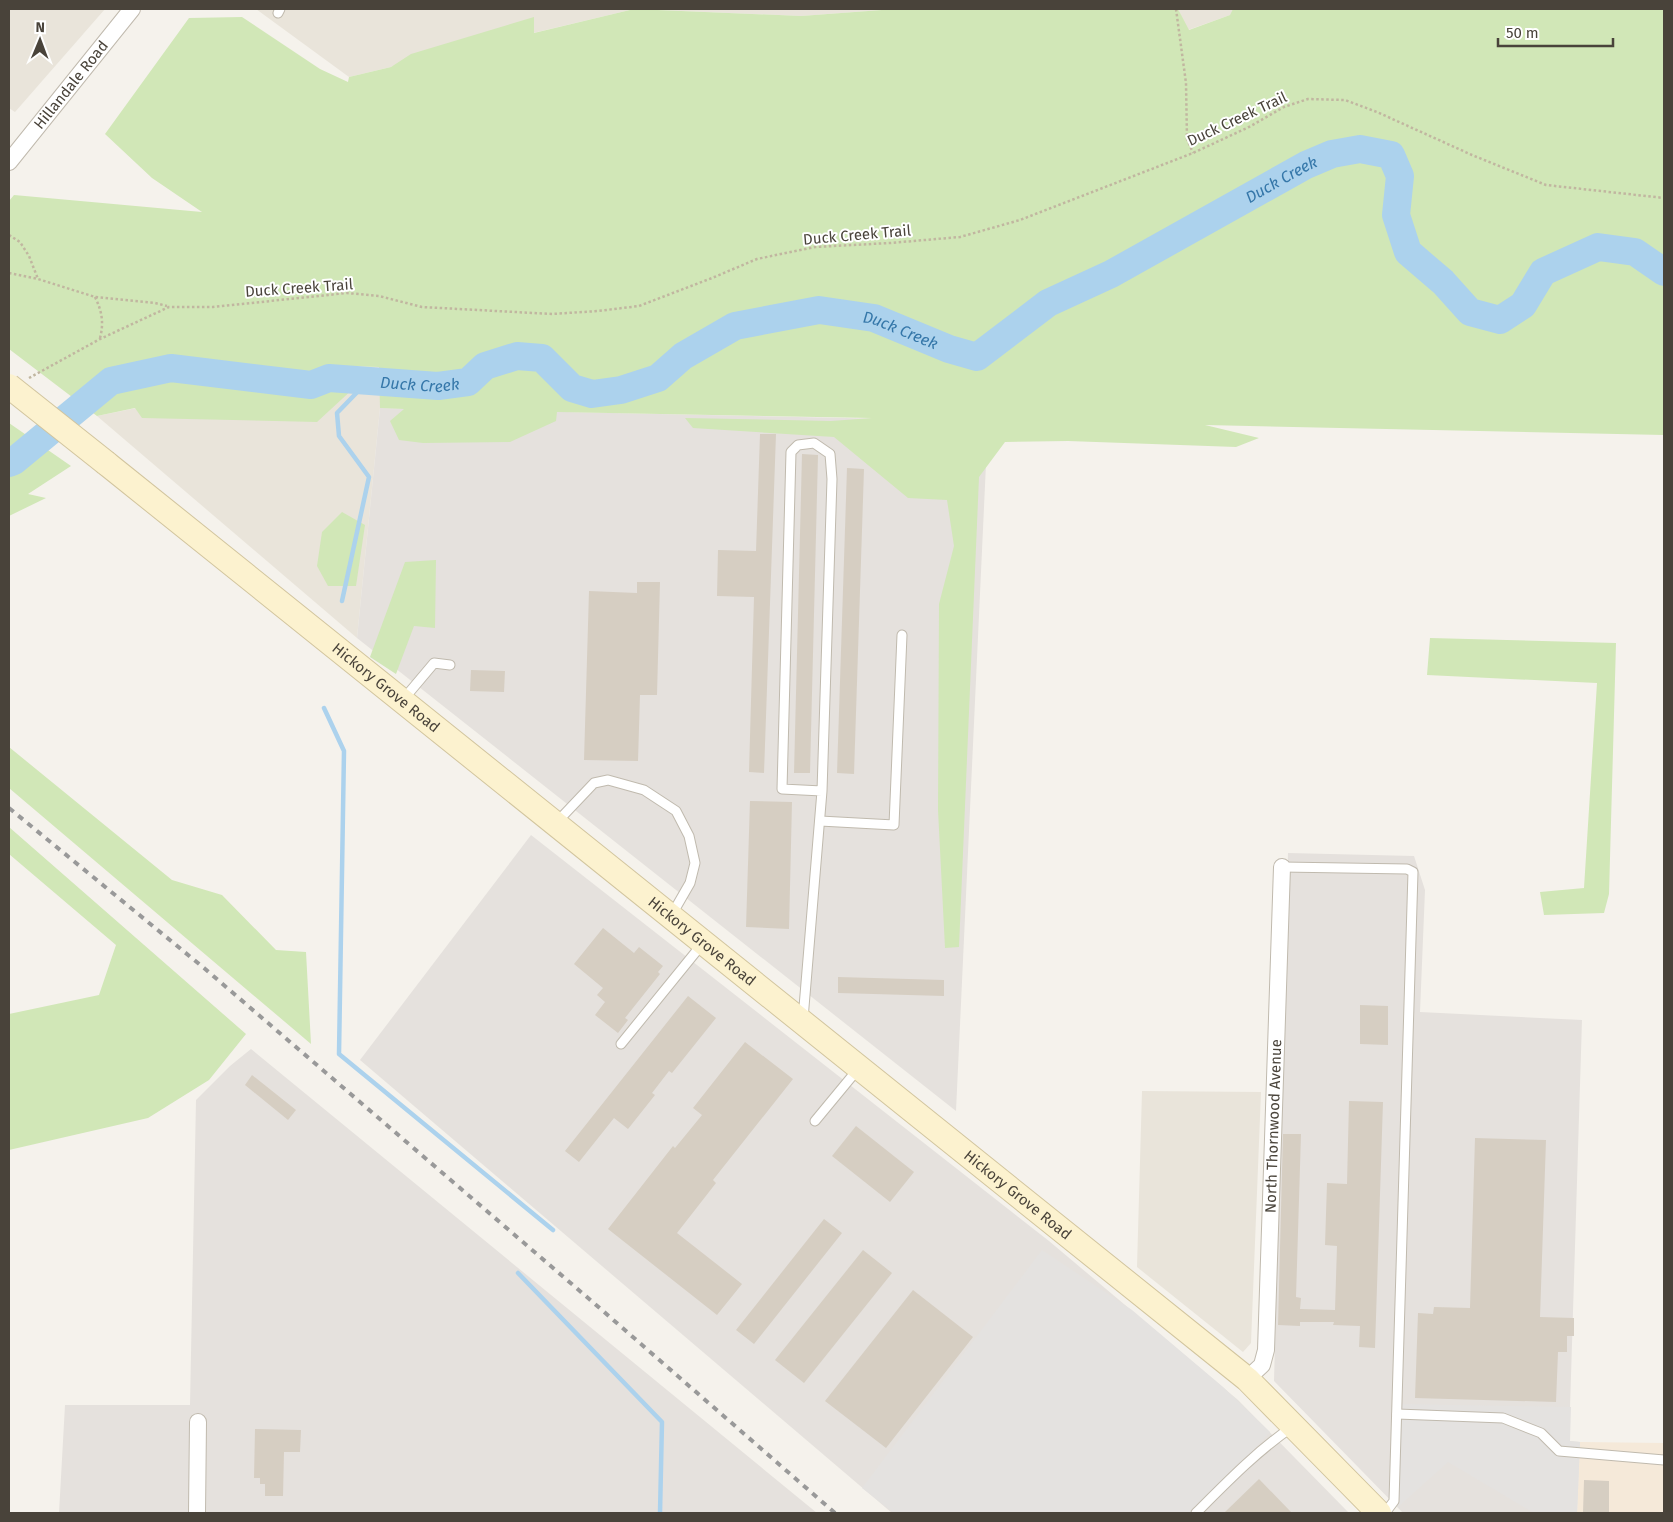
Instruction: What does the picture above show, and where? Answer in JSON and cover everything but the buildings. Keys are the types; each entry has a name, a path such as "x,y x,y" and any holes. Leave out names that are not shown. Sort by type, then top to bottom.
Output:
{"main road":[{"name":"Hickory Grove Road","path":"17,383 106,463 1247,1379 1379,1513"}],"street":[{"name":"Hillandale Road","path":"10,158 132,9"},
{"name":"North Thornwood Avenue","path":"1247,1379 1262,1365 1266,1350 1282,867"},
{"path":"197,1513 198,1422"}],"lane":[{"path":"802,1022 822,791 832,479 830,454 814,443 798,445 791,452 782,789 822,791"},
{"path":"820,821 894,825 902,635"},
{"path":"402,701 434,662 450,665"},
{"path":"555,824 594,783 608,780 644,790 676,811 689,836 695,863 690,883 671,916"},
{"path":"1282,867 1407,869 1413,872 1394,1502 1385,1513"},
{"path":"621,1044 704,943"},
{"path":"815,1121 860,1067"},
{"path":"1397,1414 1503,1418 1541,1432 1559,1451 1664,1460"},
{"path":"1196,1513 1228,1480 1269,1443 1293,1426"}],"path":[{"path":"1176,9 1186,83 1187,139 1193,153"},
{"name":"Duck Creek Trail","path":"17,383 100,339 169,307 213,307 347,293 378,296 422,307 543,313 598,311 639,306 757,259 815,247 960,237 1020,220 1193,153 1250,127 1284,107 1308,100 1345,100 1546,185 1664,198"},
{"path":"9,235 20,242 29,256 38,278"},
{"path":"9,274 38,278 95,297 155,303 169,307"},
{"path":"95,297 101,308 102,330 100,339"}],"shaded area":[{"path":"9,9 105,9 15,112 9,108"},
{"path":"256,9 634,9 349,77"},
{"path":"635,9 895,9 801,16"},
{"path":"1178,9 1247,9 1188,30"},
{"path":"344,366 380,367 380,408 357,638 97,416"},
{"path":"380,408 988,421 956,1111 357,638"},
{"path":"531,835 1049,1241 1238,1400 1349,1513 892,1513 360,1060"},
{"path":"1288,853 1414,856 1425,890 1420,1012 1582,1020 1569,1441 1580,1442 1577,1513 1403,1513 1274,1381"},
{"path":"251,1049 817,1513 59,1513 65,1405 190,1405 196,1100 230,1066"},
{"path":"1142,1091 1261,1092 1251,1343 1243,1352 1137,1267"},
{"path":"1042,1250 1132,1310 1223,1387 1270,1432 1195,1513 894,1513 862,1488"},
{"path":"1397,1404 1571,1407 1570,1441 1580,1442 1577,1513 1534,1513 1448,1462 1398,1507 1394,1501"},
{"path":"1580,1442 1664,1443 1664,1513 1577,1513"}],"green space":[{"path":"634,9 801,16 895,9 1178,9 1189,30 1230,15 1233,9 1664,9 1664,435 1205,425 1259,438 1236,447 1068,441 1005,442 979,477 959,947 945,948 938,810 939,604 954,546 947,500 908,498 834,437 693,428 685,418 831,421 872,418 557,412 556,421 510,442 423,443 399,440 390,421 404,409 380,408 379,367 344,366 255,384 305,390 354,373 355,387 317,422 142,418 135,408 97,416 9,349 9,201 14,195 202,212 152,178 105,134 189,18 242,17 320,69 348,82 349,77 391,67 411,54 534,17 534,33"},
{"path":"9,423 71,466 28,494 46,498 9,516"},
{"path":"342,512 365,525 356,586 328,586 317,566 322,532"},
{"path":"436,560 435,628 414,626 396,674 370,657 405,562"},
{"path":"1430,638 1616,643 1609,894 1604,913 1544,915 1540,892 1584,888 1597,683 1427,675"},
{"path":"9,747 172,880 222,895 276,950 306,952 311,1044 9,788"},
{"path":"9,827 246,1034 209,1080 148,1118 9,1150 9,1014 99,995 116,945 9,854"}],"waterway":[{"name":"Duck Creek","path":"9,463 14,461 111,381 171,368 311,385 329,378 438,386 468,382 485,366 517,356 542,358 572,388 592,394 621,390 658,378 683,356 735,326 819,310 874,318 949,349 977,357 1048,303 1111,274 1306,165 1332,154 1360,149 1391,155 1400,176 1396,215 1408,252 1443,282 1470,312 1500,320 1523,305 1543,272 1598,247 1635,252 1664,272"},
{"path":"342,601 369,477 339,436 337,413 369,380"},
{"path":"324,708 344,751 339,1054 553,1230"},
{"path":"518,1273 662,1422 660,1513"}],"railway":[{"path":"9,808 204,968 835,1513"}]}
